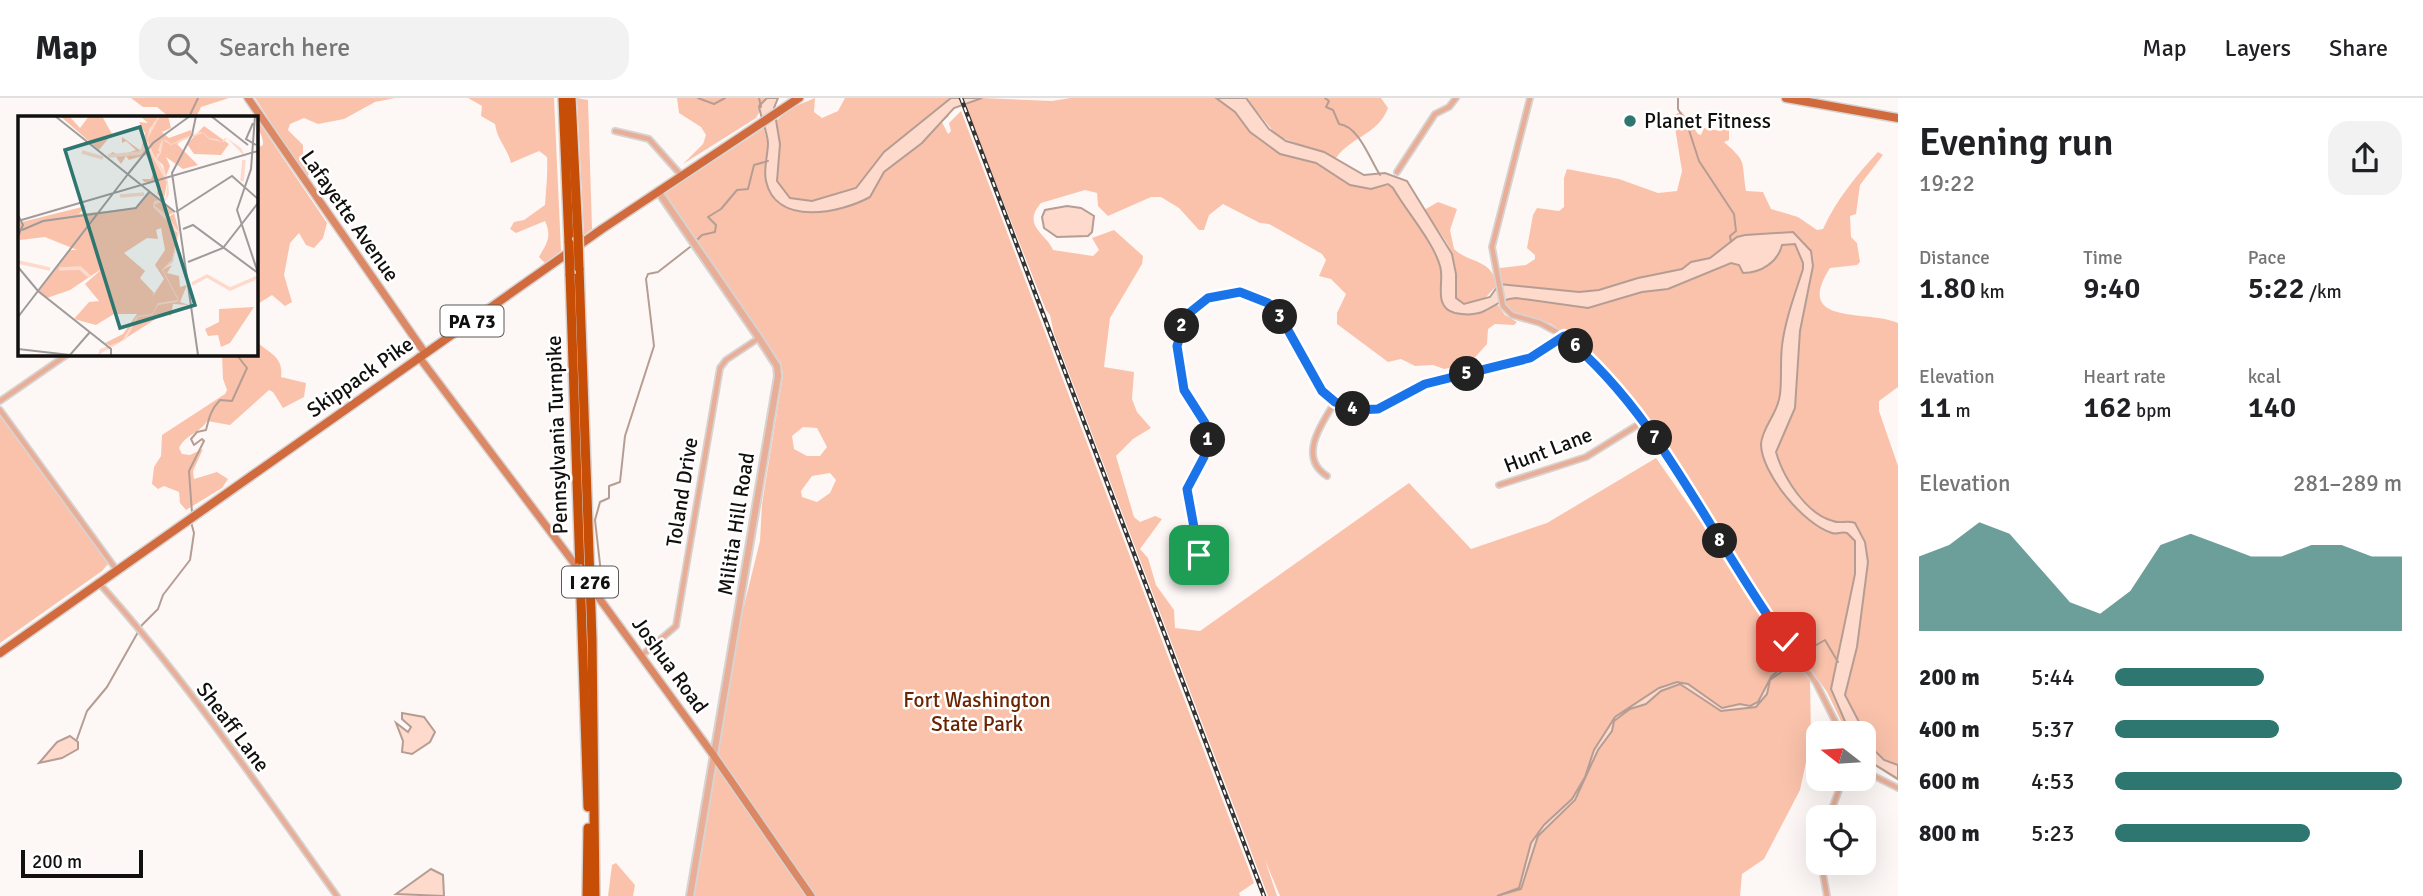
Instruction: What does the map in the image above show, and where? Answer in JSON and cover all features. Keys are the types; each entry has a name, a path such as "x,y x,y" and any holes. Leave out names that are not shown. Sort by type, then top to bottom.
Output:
{"highway":[{"name":"Pennsylvania Turnpike","path":"563,98 587,779 587,896"},
{"name":"Pennsylvania Turnpike","path":"572,98 592,639 595,896"}],"main road":[{"name":"Lafayette Avenue","path":"248,98 422,355"},
{"name":"Skippack Pike","path":"116,569 681,174 799,98"},
{"path":"1786,98 1833,102 1898,118"},
{"name":"Joshua Road","path":"422,355 714,756 811,896"},
{"name":"PA 73","path":"0,653 116,569"}],"street":[{"path":"1397,172 1435,114 1449,107 1456,98"},
{"path":"1530,98 1492,247 1501,302 1512,315 1540,323 1564,336 1588,356 1644,421 1770,620 1816,683 1835,721"},
{"path":"615,131 649,139 681,174"},
{"name":"Militia Hill Road","path":"658,191 759,338 777,366 778,376 690,896"},
{"path":"1210,563 1196,548 1186,492 1204,457 1208,436 1205,423 1184,390 1179,369 1178,339 1188,314 1208,298 1221,293 1240,292 1261,299 1279,314 1318,385 1335,402 1357,410 1378,409 1415,387 1540,354 1564,336"},
{"name":"Toland Drive","path":"641,656 676,626 720,368 726,360 759,338"},
{"path":"0,401 67,355"},
{"path":"1327,476 1317,468 1313,449 1318,430 1335,402"},
{"path":"0,410 116,569"},
{"name":"Hunt Lane","path":"1499,485 1586,457 1644,421"},
{"name":"Sheaff Lane","path":"98,582 139,630 337,896"},
{"path":"1876,777 1898,788"},
{"path":"1823,875 1827,896"}],"green space":[{"path":"131,98 229,98 201,107 196,116 168,116 157,107 143,107"},
{"path":"255,98 395,98 375,102 344,119 318,124 304,118 290,124 288,130 303,145 303,163 309,174 306,177"},
{"path":"468,98 554,98 561,251 545,263 539,257 548,240 545,221 516,233 510,229 514,222 524,220 545,205 547,157 539,151 511,163 495,124 481,116 482,106"},
{"path":"577,98 588,100 592,229 584,235"},
{"path":"677,98 767,98 756,118 683,164 703,144 706,135 701,127 679,113"},
{"name":"Fort Washington State Park","path":"815,98 814,112 822,118 838,111 845,98 951,98 873,164 946,106 949,116 942,122 948,134 951,131 949,123 961,111 1254,883 1239,893 1240,896 693,896 742,614 760,541 762,504 783,375 781,363 663,194 764,128 776,176 780,144 776,121 791,108","holes":["803,427 817,428 827,447 820,456 807,456 794,449 792,436","830,473 836,480 830,493 817,502 802,497 801,491 812,476"]},
{"path":"982,98 1052,101 1070,98 1216,98 1235,112 1250,132 1280,154 1315,163 1350,185 1365,188 1390,185 1410,212 1437,259 1441,271 1443,305 1455,312 1470,315 1485,312 1497,304 1505,315 1517,322 1514,325 1495,324 1488,329 1487,344 1469,364 1444,369 1433,365 1415,366 1401,359 1388,362 1337,324 1337,313 1346,294 1331,279 1319,276 1326,260 1322,254 1269,224 1260,223 1223,204 1209,215 1204,230 1199,230 1179,208 1161,197 1151,197 1108,216 1098,206 1097,193 1085,190 1041,203 1036,211 1034,224 1053,250 1093,256 1099,250 1092,238 1114,230 1143,256 1142,264 1110,318 1104,367 1134,372 1132,399 1137,412 1151,428 1133,439 1116,456 1134,517 1140,522 1155,516 1162,519 1140,549 1148,558 1156,585 1174,610 1175,628 1200,631 1409,483 1471,549 1547,523 1656,458 1810,678 1811,721 1806,721 1806,762 1800,790 1764,859 1742,874 1740,896 1280,896 1265,860 1277,896 1268,896 1054,334 1050,315 967,110 967,104"},
{"path":"1246,98 1381,98 1388,108 1378,124 1336,158 1277,136"},
{"path":"1682,112 1701,135 1704,128 1720,131 1729,127 1729,140 1724,142 1742,163 1746,191 1763,192 1771,209 1798,217 1817,230 1823,229 1854,179 1878,152 1883,155 1860,185 1856,214 1850,216 1851,237 1857,243 1860,262 1857,265 1830,268 1821,287 1821,300 1827,308 1839,312 1898,323 1898,387 1879,401 1879,411 1898,466 1898,781 1876,766 1876,721 1841,721 1827,692 1735,562 1653,426 1596,360 1572,338 1551,324 1505,310 1502,294 1534,288 1499,284 1478,303 1459,302 1455,291 1452,253 1424,210 1438,202 1457,209 1450,230 1454,249 1483,264 1495,279 1499,277 1500,268 1526,265 1535,259 1535,255 1527,248 1533,215 1537,208 1559,211 1564,207 1564,178 1567,169 1619,179 1658,193 1677,191 1682,171 1673,115"},
{"path":"257,119 327,223 323,238 314,248 306,245 299,233 290,243 284,275 292,302 285,306 272,295 257,304 257,148 263,145"},
{"path":"257,342 278,360 281,377 306,383 304,397 283,408 269,390 230,425 207,421 185,440 179,448 182,454 190,455 203,449 193,471 194,479 217,472 228,479 222,488 186,510 180,503 179,492 164,486 158,489 152,484 154,467 161,456 162,435 225,394 227,390 223,379 222,355 257,355"},
{"path":"0,414 108,564 102,571 0,643"},
{"path":"616,863 635,885 633,896 608,896 612,865"}],"shaded area":[{"path":"767,98 778,98 774,108 780,144 777,181 790,198 812,201 856,188 884,152 951,98 982,98 954,108 922,143 884,172 870,197 843,208 811,212 782,205 772,196 766,181 768,143 759,106"},
{"path":"1216,98 1246,98 1269,129 1286,141 1324,152 1364,175 1385,173 1407,181 1452,254 1456,274 1456,298 1464,304 1490,297 1499,284 1579,292 1599,290 1682,269 1691,262 1710,258 1737,237 1793,232 1811,251 1813,266 1800,331 1795,408 1776,452 1790,483 1805,503 1823,517 1836,522 1855,523 1865,542 1868,562 1857,647 1845,695 1858,721 1845,721 1831,689 1855,574 1855,541 1847,533 1834,533 1821,528 1797,509 1768,469 1761,444 1779,401 1785,327 1803,269 1795,244 1782,245 1773,261 1756,271 1743,273 1739,265 1731,263 1668,289 1642,292 1588,308 1516,298 1475,314 1455,313 1448,310 1441,299 1441,272 1437,256 1393,188 1388,184 1371,189 1350,185 1316,163 1280,154 1250,132 1235,112"},
{"path":"1067,206 1081,208 1094,216 1092,232 1088,236 1057,237 1044,228 1042,217 1045,210"},
{"path":"1792,659 1795,662 1770,680 1767,694 1756,707 1721,711 1680,684 1661,691 1646,704 1630,709 1614,721 1612,731 1598,750 1575,800 1538,836 1521,889 1497,896 1519,888 1531,843 1544,825 1572,799 1585,777 1594,750 1615,717 1659,688 1677,682 1688,684 1722,708 1740,704 1750,706 1758,702 1771,677"},
{"path":"402,713 424,717 435,732 430,742 412,754 402,752 403,741 396,723 408,732 411,727 402,719"},
{"path":"70,736 78,742 78,749 62,758 39,763 57,742"},
{"path":"1876,752 1884,760 1898,765 1898,779 1876,765"},
{"path":"431,869 443,875 444,896 396,894"}],"waterway":[{"path":"189,116 198,98"},
{"path":"698,98 714,104 725,98"},
{"path":"759,98 761,107"},
{"path":"1325,98 1329,101 1326,107 1333,110 1339,124 1346,126 1358,137 1380,175"},
{"path":"1678,98 1678,109 1687,124 1699,161 1734,214 1736,231 1730,236 1731,242"},
{"path":"695,242 702,235 715,232 716,225 708,217 721,209 737,190 748,189 754,165 768,161"},
{"path":"601,573 595,520 600,502 609,498 609,486 620,482 625,436 654,346 646,279 648,274 658,272 690,247"},
{"path":"192,513 189,471 204,441 202,439 194,445 191,439 197,432 206,430 212,410 220,400 232,401 247,368 237,355"},
{"path":"77,739 87,711 107,687 142,625 158,609 163,595 190,560 194,533 191,522"},
{"path":"1804,652 1825,640 1838,662"}],"railway":[{"path":"961,98 1264,896"}],"place":[{"name":"Planet Fitness","path":"1630,121"}],"route":[{"path":"1199,555 1186,492 1204,457 1208,436 1205,423 1184,390 1177,346 1180,330 1188,314 1208,298 1221,293 1240,292 1268,303 1286,325 1322,391 1335,402 1357,410 1378,409 1394,402 1415,387 1530,358 1564,336 1588,356 1644,421 1786,642"}]}
